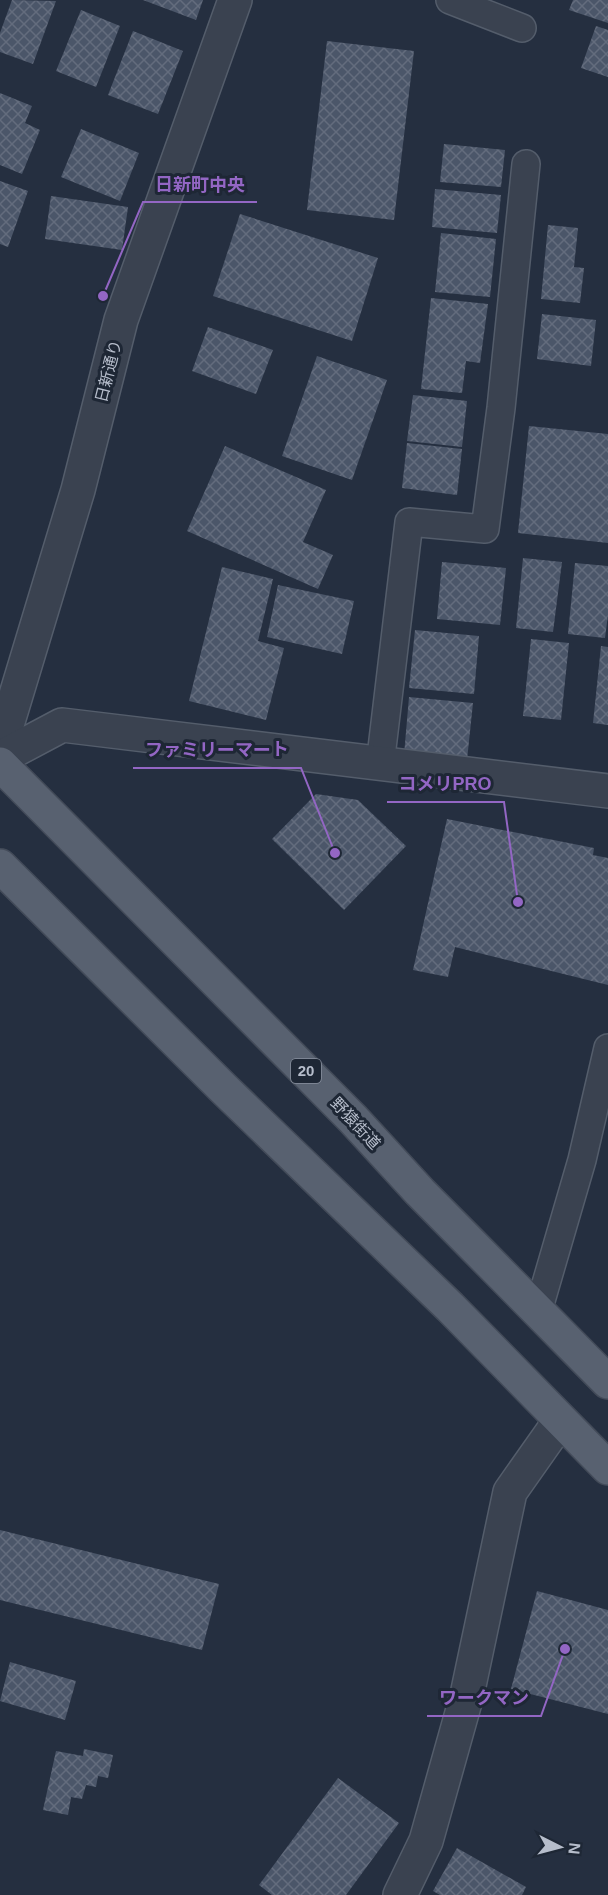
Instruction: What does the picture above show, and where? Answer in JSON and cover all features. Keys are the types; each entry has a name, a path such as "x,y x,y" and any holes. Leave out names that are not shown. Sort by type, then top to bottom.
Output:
{"main road":[{"name":"野猿街道","path":"0,764 353,1119 420,1192 608,1382"},
{"path":"0,866 231,1096 450,1307 608,1468"}],"street":[{"name":"日新通り","path":"0,748 78,490 121,320 235,0"},
{"path":"0,758 62,725 608,791"},
{"path":"400,1895 426,1841 467,1695 510,1492 561,1421"}],"lane":[{"path":"450,0 522,28"},
{"path":"380,765 409,522 485,529 501,408 526,164"},
{"path":"538,1311 582,1160 608,1048"}],"building":[{"path":"12,0 56,1 33,64 0,52 0,33"},
{"path":"143,0 203,0 196,20"},
{"path":"573,0 608,0 608,23 569,10"},
{"path":"81,10 120,26 96,87 56,71"},
{"path":"596,26 608,30 608,77 581,68"},
{"path":"133,31 183,51 158,114 108,95"},
{"path":"327,41 414,51 394,220 307,210"},
{"path":"0,93 32,106 25,123 40,130 22,174 0,165"},
{"path":"81,129 139,153 120,201 61,177"},
{"path":"444,144 505,150 501,187 440,182"},
{"path":"0,181 28,191 8,247 0,244"},
{"path":"435,189 501,195 497,233 432,227"},
{"path":"51,196 128,207 122,250 45,239"},
{"path":"240,214 378,258 352,341 213,296"},
{"path":"548,225 578,228 574,267 584,268 580,303 541,299"},
{"path":"441,233 496,239 490,297 435,292"},
{"path":"431,298 488,304 480,363 466,361 462,393 421,389"},
{"path":"542,314 596,320 591,366 537,359"},
{"path":"208,327 273,350 256,394 192,371"},
{"path":"317,356 387,380 352,480 282,456"},
{"path":"413,395 467,401 462,447 407,441"},
{"path":"529,426 608,434 608,543 518,533"},
{"path":"407,443 462,449 457,495 402,488"},
{"path":"225,446 326,490 303,542 333,555 318,589 187,531"},
{"path":"523,558 562,562 553,632 516,628"},
{"path":"442,562 506,568 500,625 437,619"},
{"path":"575,563 608,566 608,615 605,638 568,634"},
{"path":"222,567 273,579 258,641 284,648 266,720 189,701"},
{"path":"278,585 354,601 342,654 267,637"},
{"path":"415,630 479,636 474,694 409,688"},
{"path":"531,639 569,643 561,720 523,716"},
{"path":"601,646 608,647 608,725 593,723"},
{"path":"409,697 473,703 467,760 404,755"},
{"path":"316,794 358,800 406,846 344,910 272,839"},
{"path":"447,819 594,848 593,855 608,858 608,985 455,947 448,977 413,970"},
{"path":"0,1530 219,1584 202,1650 0,1600"},
{"path":"537,1591 608,1610 608,1714 511,1689"},
{"path":"10,1662 76,1681 65,1720 0,1701"},
{"path":"84,1749 113,1755 108,1778 98,1776 96,1787 86,1785 82,1799 71,1797 68,1815 43,1810 56,1751 83,1756"},
{"path":"338,1778 399,1823 346,1895 272,1895 259,1885"},
{"path":"457,1848 526,1887 522,1895 440,1895 433,1891"}],"place":[{"name":"日新町中央","path":"103,296"},
{"name":"ファミリーマート","path":"335,853"},
{"name":"コメリPRO","path":"518,902"},
{"name":"ワークマン","path":"565,1649"}]}
